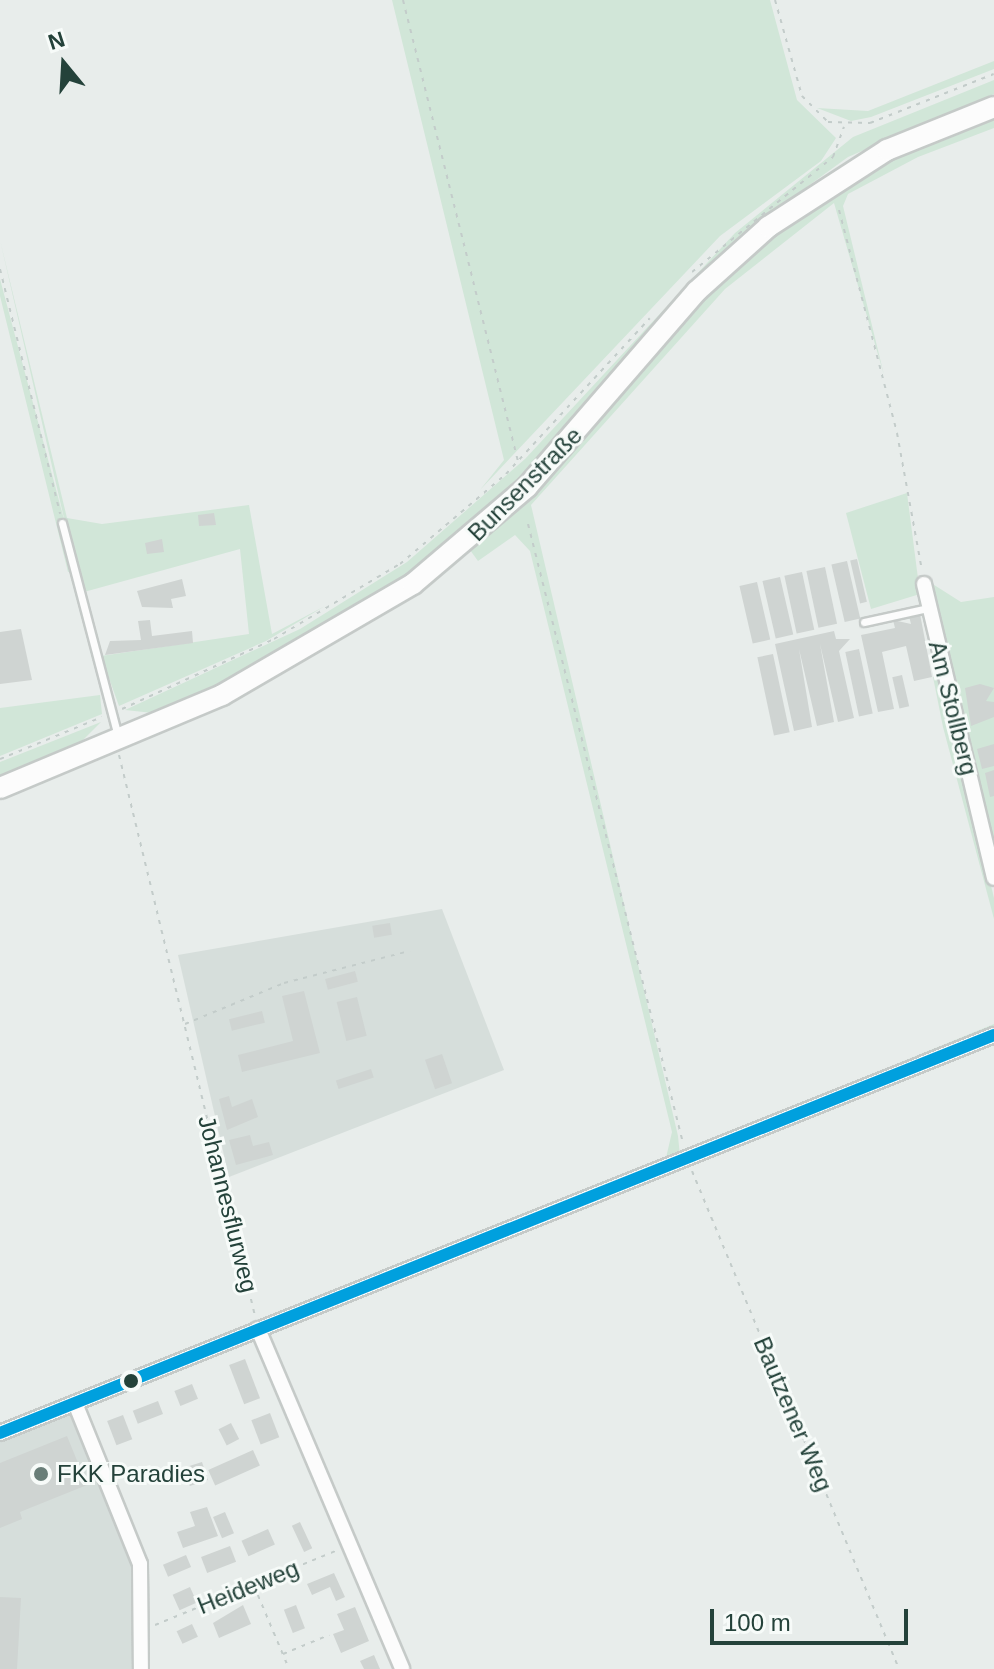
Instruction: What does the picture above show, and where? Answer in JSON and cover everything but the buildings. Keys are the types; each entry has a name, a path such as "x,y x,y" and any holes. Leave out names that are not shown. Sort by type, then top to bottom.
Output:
{"main road":[{"name":"Bunsenstraße","path":"0,788 119,745 299,656 434,568 527,487 697,291 768,227 887,150 994,107"}],"street":[{"name":"Am Stollberg","path":"924,584 994,878"},
{"path":"0,1433 994,1035"},
{"path":"258,1329 402,1669"},
{"path":"75,1403 140,1564 144,1629 141,1669"}],"lane":[{"path":"62,523 119,745"},
{"path":"864,622 928,608"}],"path":[{"path":"403,0 518,462"},
{"path":"775,0 802,96 818,116 844,127 994,74"},
{"path":"685,279 833,157 844,127"},
{"path":"839,210 906,474 924,584"},
{"path":"0,269 62,523"},
{"path":"0,759 111,714 324,612 400,564 518,462 659,308"},
{"name":"Bautzener Weg","path":"528,524 687,1159 899,1669"},
{"name":"Johannesflurweg","path":"119,745 121,766 258,1329"},
{"path":"184,1025 284,983 410,951"},
{"name":"Heideweg","path":"144,1629 350,1545"},
{"path":"254,1585 289,1669"},
{"path":"283,1654 329,1635"}],"shaded area":[{"path":"442,909 504,1070 229,1177 178,955"},
{"path":"70,1414 135,1565 132,1669 0,1669 0,1442"}],"green space":[{"path":"392,0 770,0 797,100 836,138 821,161 720,236 480,490 504,460"},
{"path":"994,61 994,69 871,117 851,121 817,108 868,111"},
{"path":"994,80 994,94 848,157 745,232 692,281 511,488 383,593 246,671 153,713 125,710 300,629 407,562 525,459 735,233 853,137"},
{"path":"994,116 994,128 918,157 848,194 843,206 884,375 834,203 725,289 531,505 678,1136 680,1156 665,1162 672,1132 530,551 515,535 478,561 470,550 574,450 691,312 769,238 898,155"},
{"path":"0,240 67,518 102,524 249,505 272,634 325,606 266,641 119,706 101,656 249,634 240,549 84,592 79,570 68,572 0,296 0,279 66,527"},
{"path":"907,493 920,594 871,609 846,513"},
{"path":"931,583 961,602 994,597 994,855"},
{"path":"940,676 994,898 994,919 943,727 933,677"},
{"path":"100,695 102,714 0,756 0,708"},
{"path":"101,722 81,742 0,777 0,762"},
{"path":"994,1024 994,1030 690,1153 689,1149"}],"transit line":[{"path":"0,1433 994,1035"}],"place":[{"name":"FKK Paradies","path":"41,1474"}]}
